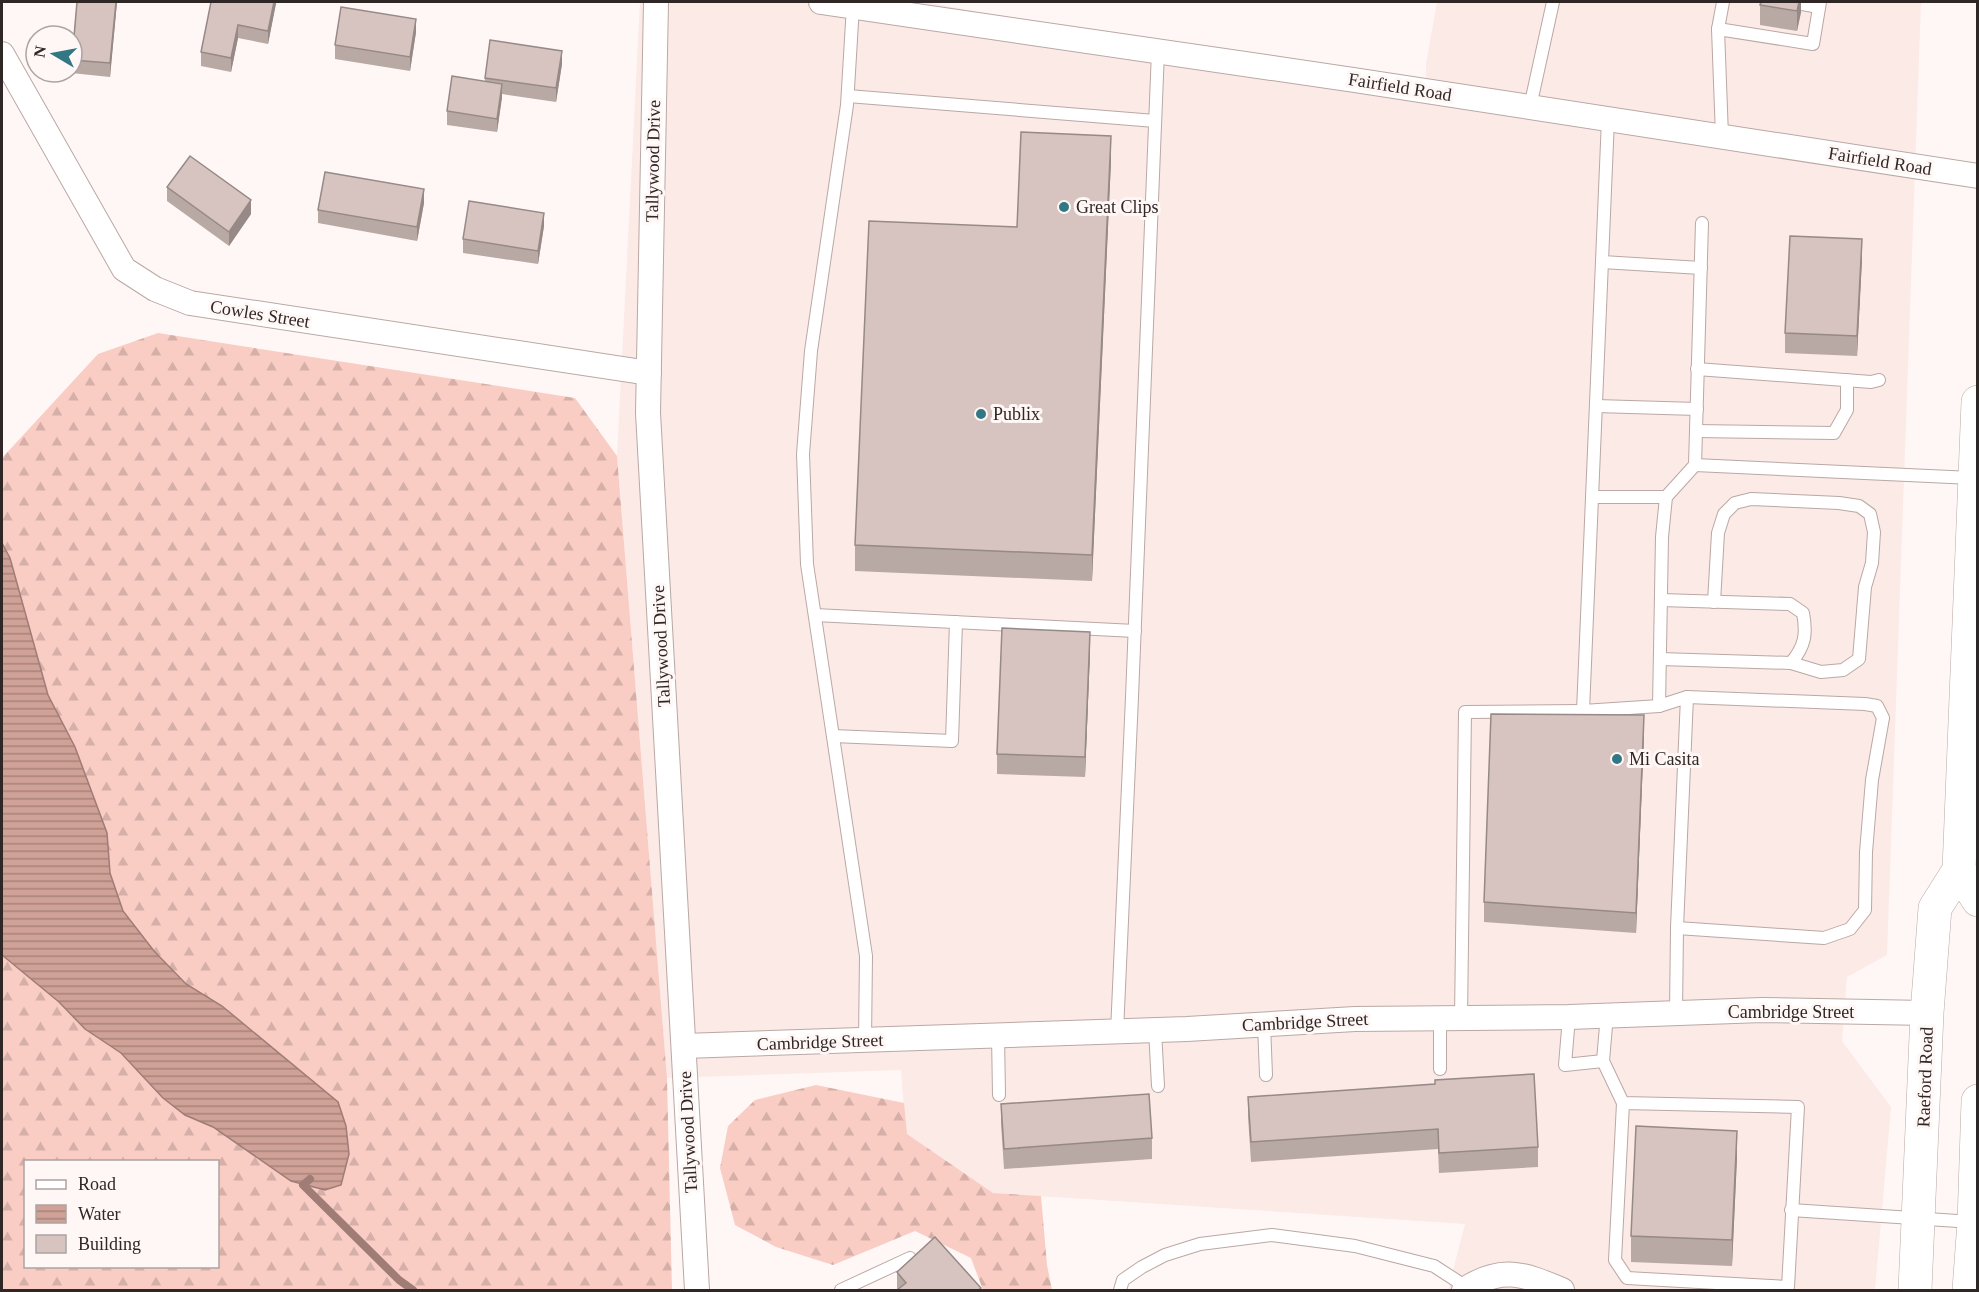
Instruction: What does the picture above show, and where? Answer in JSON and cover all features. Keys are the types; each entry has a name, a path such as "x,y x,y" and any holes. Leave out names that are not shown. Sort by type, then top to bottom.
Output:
{"main road":[{"path":"1977,402 1970,790 1959,870 1977,900"},
{"name":"Raeford Road","path":"1915,1290 1927,1013 1935,908 1959,870"},
{"path":"1969,1290 1976,1222 1977,1101"}],"street":[{"name":"Tallywood Drive","path":"656,2 648,412 697,1290"},
{"name":"Fairfield Road","path":"821,2 854,4 1977,176"},
{"name":"Cowles Street","path":"2,54 124,269 155,289 190,303 649,373"},
{"name":"Cambridge Street","path":"684,1046 1117,1032 1355,1019 1569,1017 1762,1010 1927,1013"},
{"path":"1466,1289 1477,1282 1495,1276 1513,1275 1530,1276 1563,1290"}],"lane":[{"path":"1530,107 1553,2"},
{"path":"1722,136 1718,29 1724,2"},
{"path":"854,4 848,96 811,351 803,454 807,564 866,956 866,1040"},
{"path":"1718,29 1813,45 1820,4 1802,4"},
{"path":"1117,1032 1158,51"},
{"path":"848,96 1155,121"},
{"path":"1583,711 1608,119"},
{"path":"1659,706 1662,537 1666,497 1695,465 1702,223"},
{"path":"1602,262 1701,268"},
{"path":"1697,369 1871,382 1880,380"},
{"path":"1696,431 1834,433 1847,410 1847,380"},
{"path":"1596,406 1697,409"},
{"path":"1695,465 1975,488"},
{"path":"1592,497 1666,497"},
{"path":"1660,659 1791,663 1821,672 1843,670 1859,659 1865,587 1872,563 1874,532 1870,514 1859,506 1839,503 1751,499 1735,503 1724,514 1718,533 1714,602"},
{"path":"1661,600 1790,604 1803,613 1807,630 1800,652 1791,663"},
{"path":"815,615 1135,631"},
{"path":"833,736 952,741 956,622"},
{"path":"1676,1012 1677,928 1687,697"},
{"path":"1440,1070 1450,1018 1465,712 1583,711 1659,706 1687,697 1877,706 1883,718 1872,780 1866,852 1865,910 1850,929 1824,938 1677,928"},
{"path":"1606,1014 1603,1061 1623,1103 1615,1260 1627,1278 1788,1287 1798,1107 1623,1103"},
{"path":"1569,1017 1565,1065 1603,1061"},
{"path":"1264,1024 1266,1075"},
{"path":"1155,1030 1158,1086"},
{"path":"998,1035 999,1095"},
{"path":"1791,1210 1976,1222"},
{"path":"1120,1290 1123,1280 1166,1255 1200,1244 1272,1235 1355,1246 1434,1266 1466,1289"},
{"path":"841,1290 910,1258"}],"shaded area":[{"path":"640,2 926,2 1426,98 1426,64 1437,2 1921,2 1887,955 1847,977 1842,1041 1891,1107 1875,1290 1448,1290 1465,1224 993,1193 906,1134 901,1070 667,1078 617,456"}],"green space":[{"path":"158,333 575,398 617,456 667,1078 672,1290 2,1290 2,955 59,1002 85,1029 121,1053 163,1098 185,1115 213,1127 222,1006 186,984 154,951 123,911 110,874 107,833 75,747 48,695 10,558 2,543 2,458 98,354"},
{"path":"816,1085 904,1103 907,1134 993,1193 1041,1196 1047,1265 1052,1290 983,1290 971,1258 915,1231 833,1265 776,1247 735,1225 720,1168 728,1126 755,1100"}],"water":[{"path":"2,543 10,558 48,695 75,747 107,833 110,873 123,911 154,951 186,984 222,1006 338,1102 346,1126 349,1154 341,1185 325,1190 291,1181 213,1127 185,1115 163,1098 121,1053 85,1029 59,1002 2,955"}],"building":[{"path":"77,2 116,2 110,63 84,61 84,24 75,24"},
{"path":"211,2 274,2 268,31 238,25 231,58 201,52"},
{"path":"1761,2 1799,2 1797,11 1760,5"},
{"path":"341,7 416,19 410,57 335,45"},
{"path":"490,40 562,51 556,88 485,78"},
{"path":"452,76 502,84 497,119 447,111"},
{"name":"Publix","path":"1021,132 1111,136 1092,555 855,545 869,221 1017,227"},
{"path":"190,156 251,200 229,232 167,187"},
{"path":"325,172 424,189 417,227 318,210"},
{"path":"469,201 544,213 538,251 463,239"},
{"path":"1790,236 1862,239 1857,336 1785,333"},
{"path":"1002,628 1090,632 1085,757 997,754"},
{"path":"1491,714 1644,715 1636,913 1484,902"},
{"path":"1534,1074 1538,1147 1439,1153 1438,1129 1251,1142 1248,1097 1435,1084 1435,1080"},
{"path":"1149,1094 1152,1138 1004,1149 1001,1104"},
{"path":"1636,1126 1737,1131 1732,1240 1631,1236"},
{"path":"935,1237 981,1288 978,1290 897,1290 906,1283 897,1272"}],"waterway":[{"path":"310,1179 303,1185 399,1280 413,1290"}],"place":[{"name":"Great Clips","path":"1064,207"},
{"name":"Publix","path":"981,414"},
{"name":"Mi Casita","path":"1617,759"}]}
